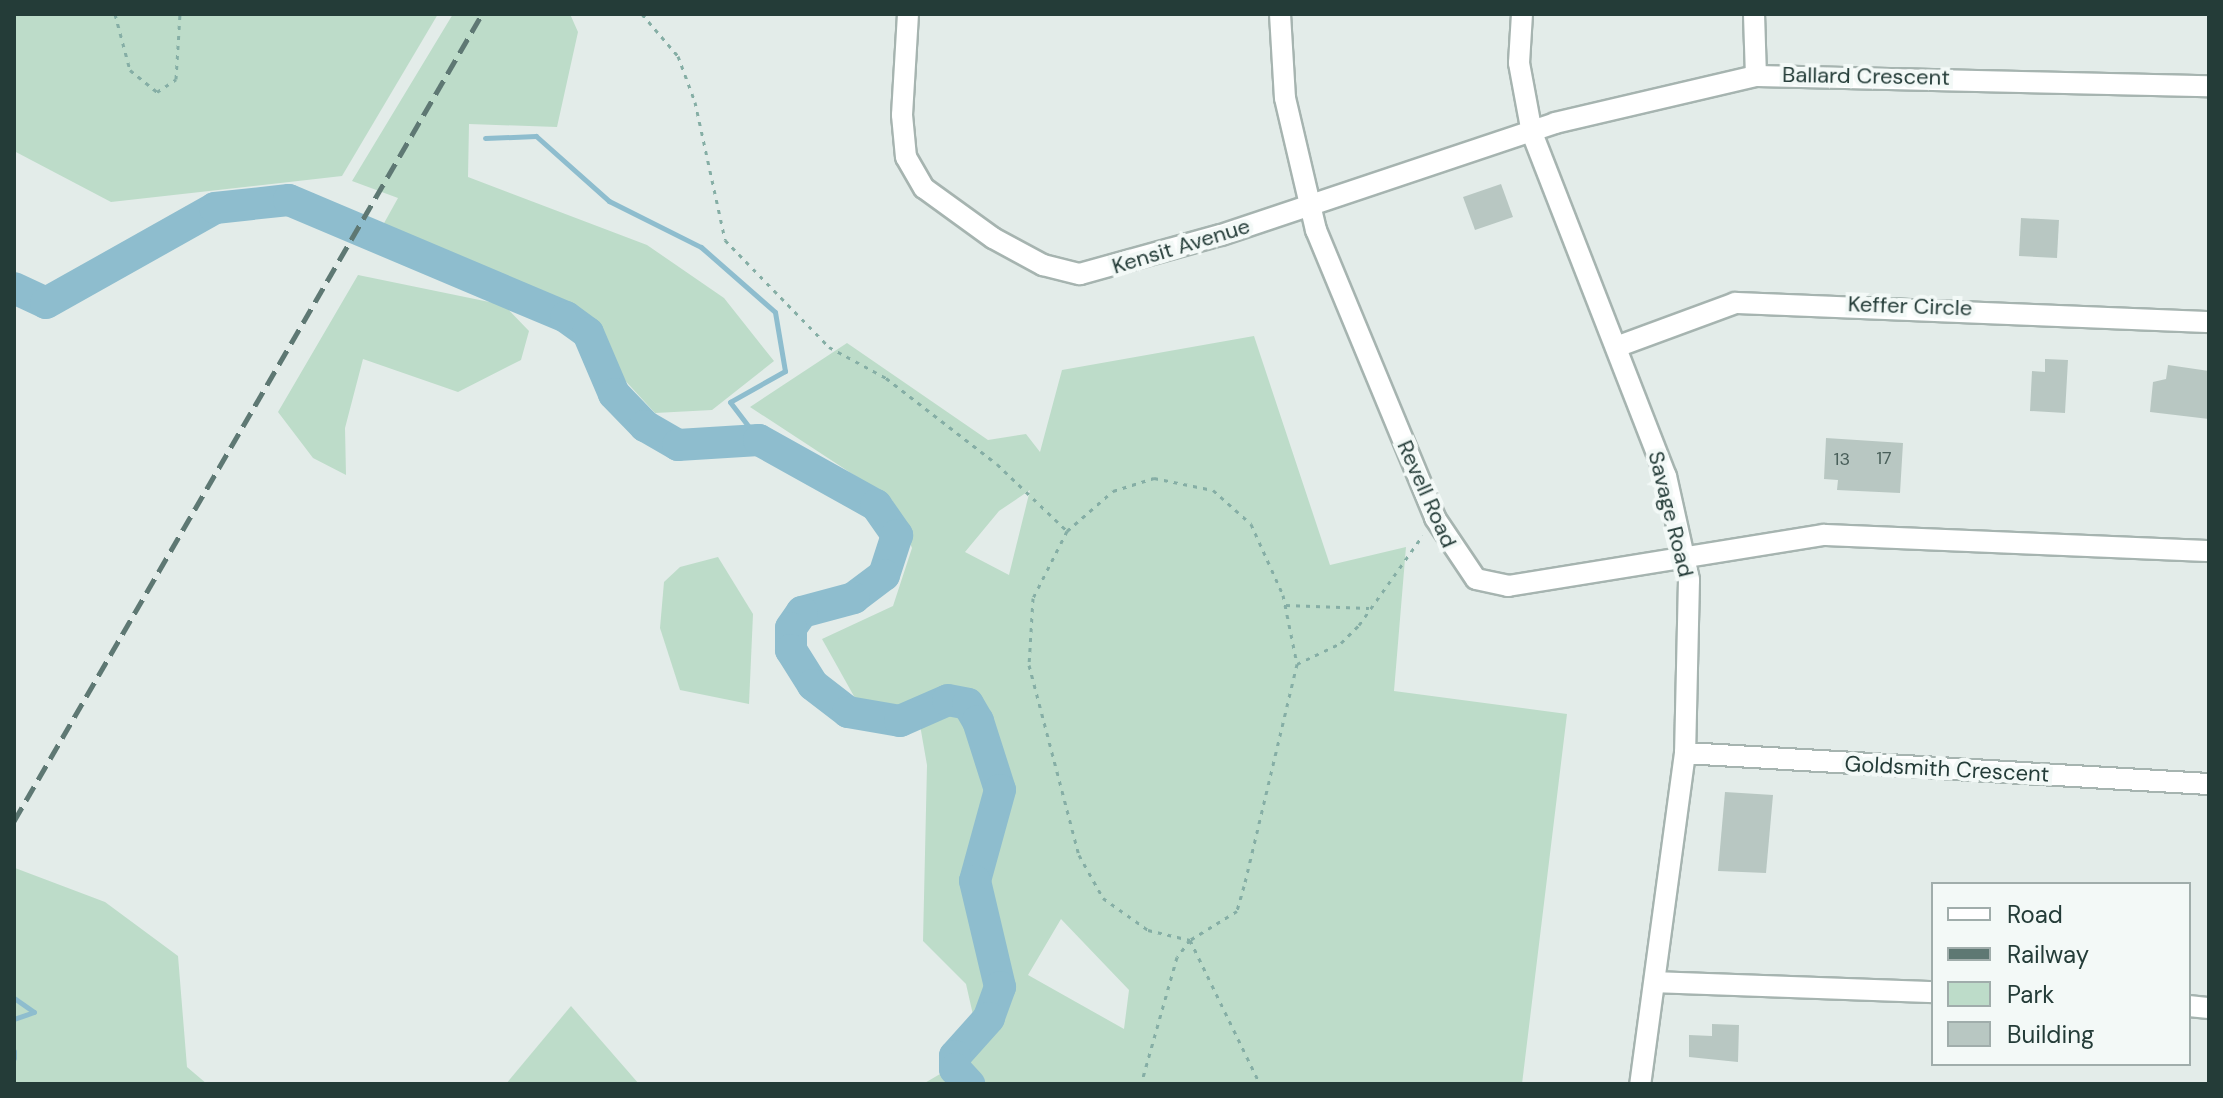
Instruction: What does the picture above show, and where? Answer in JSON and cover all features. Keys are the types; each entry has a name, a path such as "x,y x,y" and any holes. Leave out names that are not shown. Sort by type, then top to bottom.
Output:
{"street":[{"name":"Kensit Avenue","path":"908,14 906,157 924,188 951,209 1043,265 1080,274 1113,269 1532,133"},
{"name":"Revell Road","path":"1280,14 1285,98 1310,205 1435,518 1476,579 1508,586 1686,555"},
{"name":"Savage Road","path":"1522,14 1519,63 1532,133 1619,346 1686,555 1685,753 1640,1084"},
{"path":"1754,14 1756,76"},
{"name":"Ballard Crescent","path":"1532,133 1756,76 2209,86"},
{"name":"Keffer Circle","path":"1619,346 1735,303 2209,322"},
{"path":"1686,555 1824,535 2209,551"},
{"name":"Goldsmith Crescent","path":"1685,753 2209,784"},
{"path":"1655,982 1931,992"}],"path":[{"path":"115,14 130,70 157,92 176,79 180,14"},
{"path":"642,14 678,56 695,102 725,240 829,347 886,378 985,454 1067,531"},
{"path":"1141,1084 1177,957 1190,940 1237,911 1297,664 1286,605 1251,524 1213,490 1154,478 1113,491 1067,531 1033,598 1029,665 1079,855 1103,898 1148,930 1190,940"},
{"path":"1297,664 1341,643 1435,518"},
{"path":"1286,605 1339,612 1371,607"},
{"path":"1190,940 1260,1084"}],"green space":[{"path":"14,14 438,14 342,176 111,202 14,151"},
{"path":"453,14 570,14 578,32 557,127 469,124 468,177 647,245 724,298 774,361 712,410 655,413 561,311 400,239 383,225 398,198 352,181"},
{"path":"358,275 504,305 529,331 521,360 458,392 363,359 345,428 346,475 313,458 278,412"},
{"path":"1254,336 1330,565 1406,547 1394,691 1567,714 1522,1084 923,1084 981,1050 966,984 923,941 927,765 917,708 860,707 822,639 893,606 912,548 892,500 750,407 847,343 988,440 1026,434 1040,452 1062,370","holes":["1030,490 1009,575 965,552 999,511","1061,919 1129,990 1124,1029 1028,975"]},
{"path":"718,557 753,614 749,704 680,690 660,628 664,582 680,567"},
{"path":"15,868 105,902 178,956 187,1067 207,1084 14,1084"},
{"path":"571,1006 639,1084 506,1084"}],"building":[{"path":"1501,184 1513,217 1475,230 1463,197"},
{"path":"2021,218 2059,220 2057,258 2019,256"},
{"path":"2045,359 2068,360 2065,413 2030,411 2032,371 2045,372"},
{"path":"2168,365 2209,371 2209,419 2150,412 2153,382 2166,379"},
{"path":"1826,438 1903,443 1900,493 1837,490 1838,480 1824,479"},
{"path":"1725,792 1773,795 1766,873 1718,871"},
{"path":"1712,1024 1739,1025 1738,1062 1689,1057 1689,1035 1712,1036"}],"waterway":[{"path":"485,138 536,136 609,201 701,247 775,312 785,371 730,402 759,440"},
{"path":"14,288 46,303 215,208 289,200 566,317 588,333 614,394 645,426 678,445 759,440 876,505 897,535 884,575 854,598 802,612 791,628 791,650 813,685 848,712 900,721 948,700 968,704 978,721 1000,790 975,881 1000,987 989,1018 955,1056 955,1069 969,1084"},
{"path":"14,998 34,1012 14,1019"},
{"path":"14,1051 14,1058"}],"railway":[{"path":"14,821 482,14"}]}
